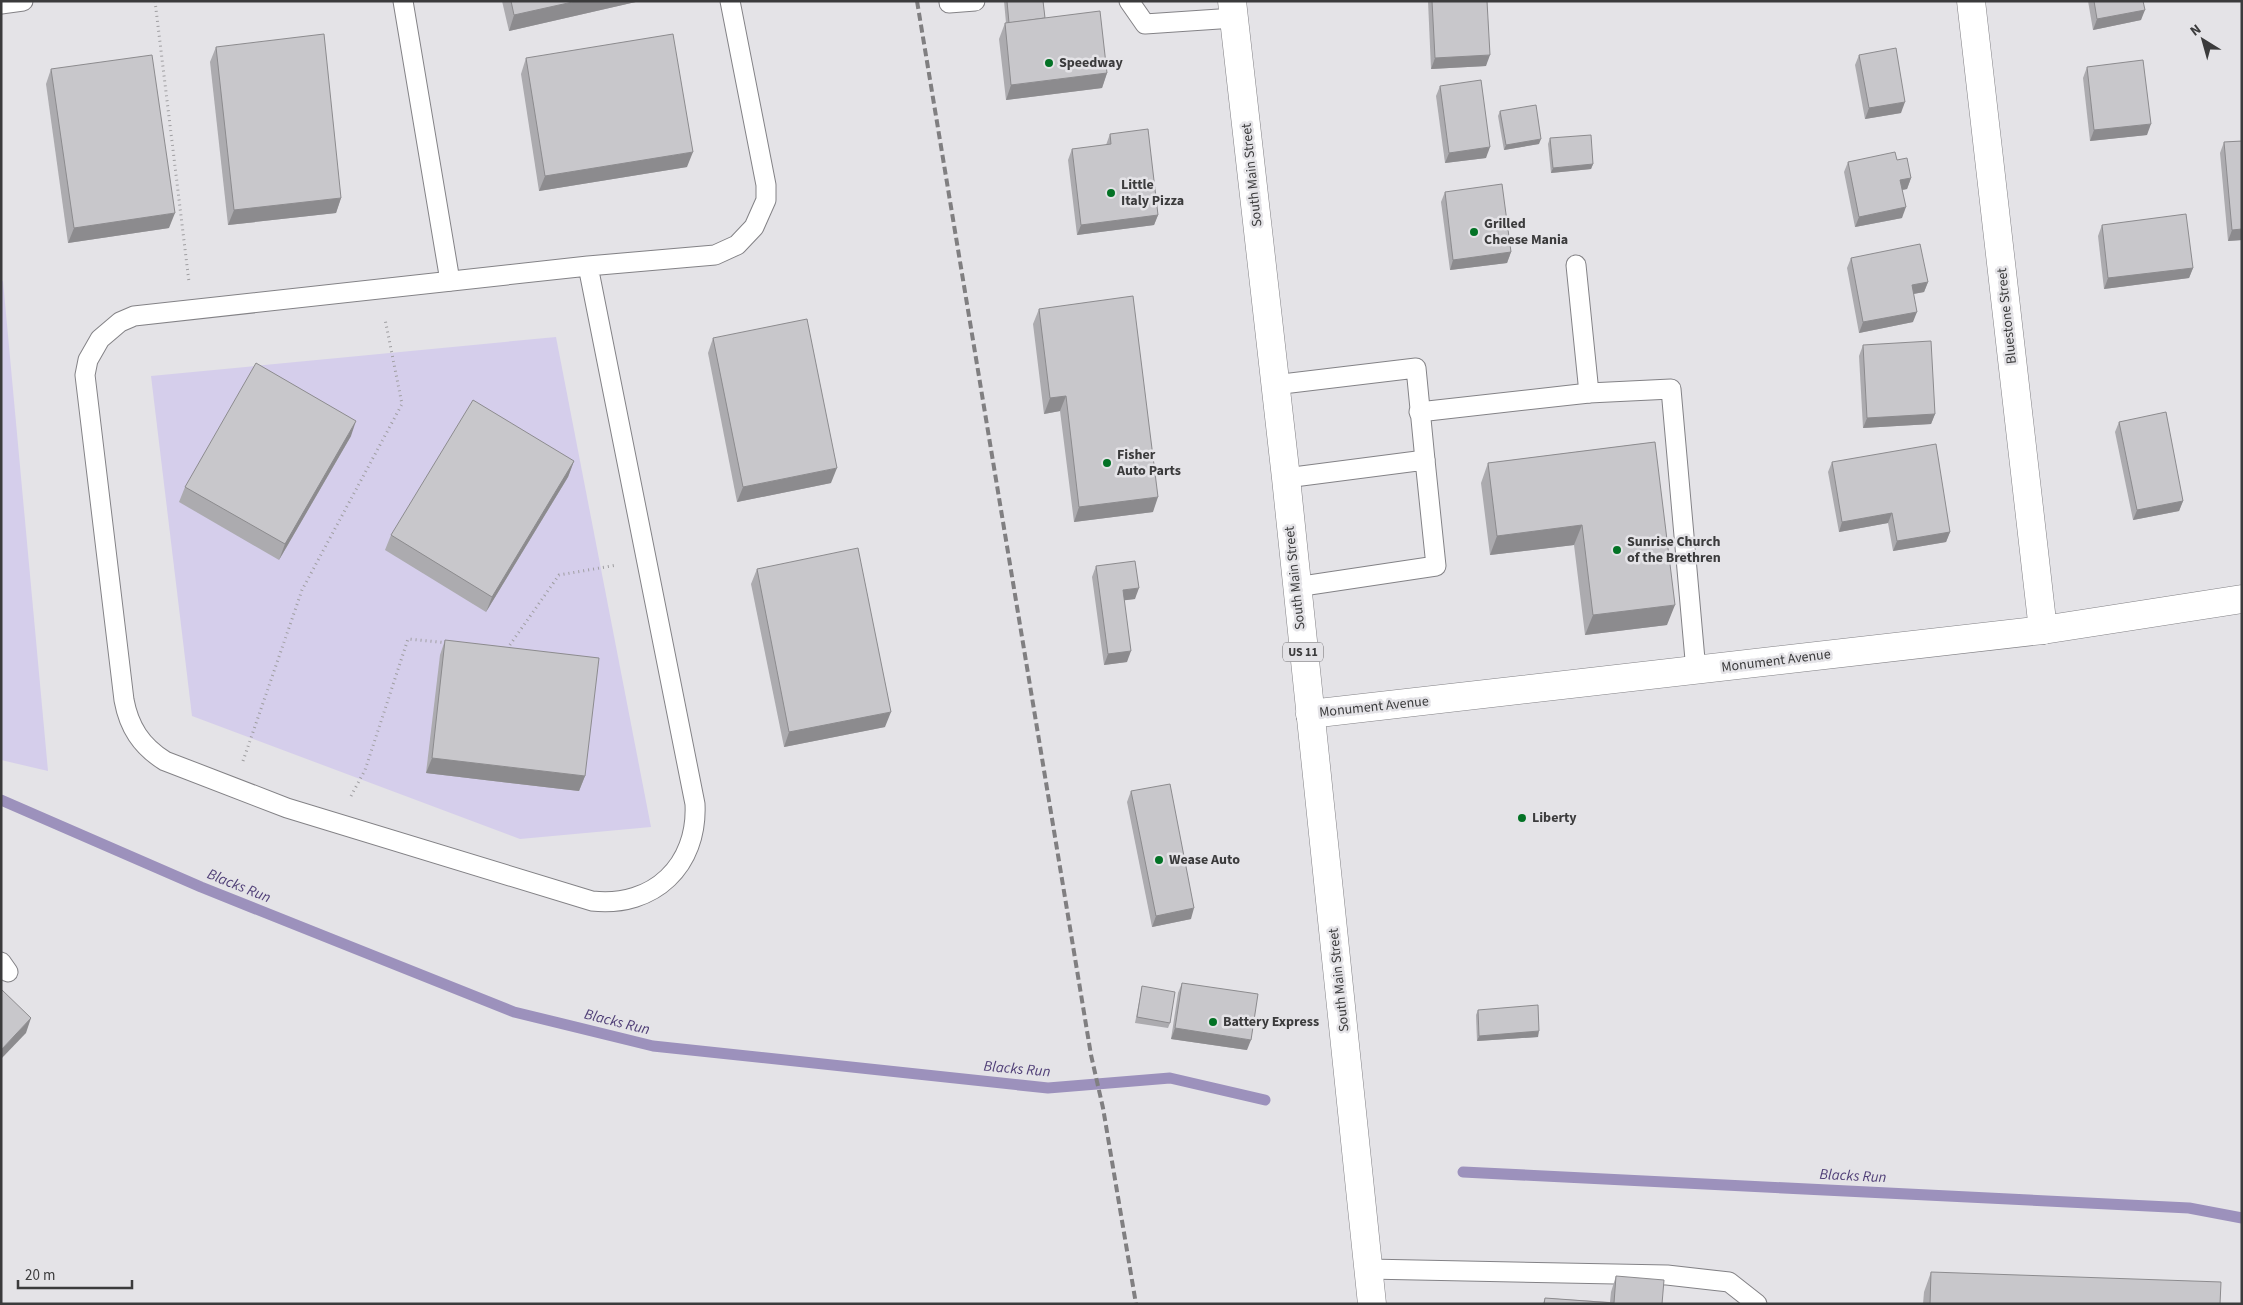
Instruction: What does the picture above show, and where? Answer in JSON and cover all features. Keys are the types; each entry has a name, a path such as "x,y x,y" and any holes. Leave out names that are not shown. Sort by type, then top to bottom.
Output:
{"street":[{"name":"Bluestone Street","path":"1972,1 2043,630"},
{"name":"South Main Street","path":"1233,10 1286,478 1372,1304"},
{"name":"Monument Avenue","path":"1310,714 2043,630 2242,598"}],"lane":[{"path":"1,4 23,1"},
{"path":"403,1 450,281"},
{"path":"588,266 696,809 695,826 687,854 662,884 653,890 625,901 592,901 287,808 156,755 143,744 129,721 124,700 85,385 88,360 100,338 120,322 134,316 588,266 715,255 737,245 748,235 761,214 766,200 765,176 730,1"},
{"path":"949,1 949,3 975,1"},
{"path":"1130,1 1145,24 1233,10"},
{"path":"1576,265 1589,393"},
{"path":"1274,385 1416,368 1436,566 1296,587"},
{"path":"1419,412 1589,393 1671,389 1696,671"},
{"path":"1286,478 1425,460"},
{"path":"1368,1269 1667,1275 1729,1282 1757,1304"}],"path":[{"path":"155,1 192,310"},
{"path":"234,787 302,590 402,404 379,289"},
{"path":"497,648 507,649 559,575 647,560"},
{"path":"337,823 365,770 408,639 458,644"}],"shaded area":[{"path":"3,281 48,771 1,760 1,282"},
{"path":"556,337 651,827 520,839 192,716 151,376"}],"building":[{"path":"511,1 577,1 514,15"},
{"path":"1007,1 1043,1 1045,18 1009,23"},
{"path":"1432,1 1487,1 1490,55 1435,58"},
{"path":"2094,1 2143,1 2145,10 2097,19"},
{"path":"1100,11 1107,73 1011,85 1005,23"},
{"path":"324,34 341,198 234,210 216,47"},
{"path":"673,34 693,152 545,176 526,58"},
{"path":"1896,48 1905,102 1869,108 1859,55"},
{"path":"152,55 175,213 74,228 51,69"},
{"path":"2143,60 2151,124 2094,130 2087,67"},
{"path":"1481,80 1490,147 1449,153 1440,86"},
{"path":"1536,105 1541,139 1506,145 1500,111"},
{"name":"Little Italy Pizza","path":"1148,129 1158,215 1081,225 1072,149 1111,144 1110,134"},
{"path":"1591,135 1593,164 1553,168 1550,138"},
{"path":"2242,141 2242,229 2232,230 2224,142"},
{"path":"1895,152 1897,160 1907,158 1911,178 1900,180 1906,207 1859,217 1848,162"},
{"name":"Grilled Cheese Mania","path":"1502,184 1511,252 1453,260 1445,192"},
{"path":"2186,214 2193,268 2108,278 2102,225"},
{"path":"1920,244 1928,282 1912,285 1917,312 1863,322 1851,258"},
{"name":"Fisher Auto Parts","path":"1133,296 1158,497 1079,507 1066,396 1050,398 1039,309"},
{"path":"807,319 837,468 743,487 713,338"},
{"path":"1931,341 1935,414 1867,418 1863,345"},
{"path":"256,363 356,421 285,544 185,487"},
{"path":"473,400 574,461 492,597 391,535"},
{"path":"2166,412 2183,501 2137,510 2119,422"},
{"name":"Sunrise Church of the Brethren","path":"1655,442 1675,605 1593,615 1582,525 1497,536 1488,463"},
{"path":"1936,444 1950,532 1897,541 1892,513 1842,522 1832,462"},
{"path":"858,548 891,712 789,732 757,569"},
{"path":"1135,561 1139,588 1123,590 1131,651 1108,654 1096,566"},
{"path":"445,640 599,658 585,776 432,758"},
{"name":"Wease Auto","path":"1170,784 1194,908 1156,916 1131,791"},
{"name":"Battery Express","path":"1182,983 1258,994 1251,1040 1175,1028"},
{"path":"1142,986 1175,992 1170,1023 1137,1017"},
{"path":"1,989 31,1018 1,1050"},
{"path":"1538,1005 1539,1031 1479,1036 1478,1010"},
{"path":"1931,1272 2221,1282 2220,1304 1930,1304"},
{"path":"1616,1276 1664,1280 1662,1304 1544,1304 1545,1298 1614,1303"}],"waterway":[{"name":"Blacks Run","path":"1,800 201,887 514,1012 653,1046 1048,1088 1170,1078 1265,1100"},
{"name":"Blacks Run","path":"1463,1172 2189,1208 2242,1218"}],"railway":[{"path":"917,1 1091,1055 1103,1108 1136,1304"}],"place":[{"name":"Speedway","path":"1049,63"},
{"name":"Little Italy Pizza","path":"1111,193"},
{"name":"Grilled Cheese Mania","path":"1474,232"},
{"name":"Fisher Auto Parts","path":"1107,463"},
{"name":"Sunrise Church of the Brethren","path":"1617,550"},
{"name":"Liberty","path":"1522,818"},
{"name":"Wease Auto","path":"1159,860"},
{"name":"Battery Express","path":"1213,1022"}]}
